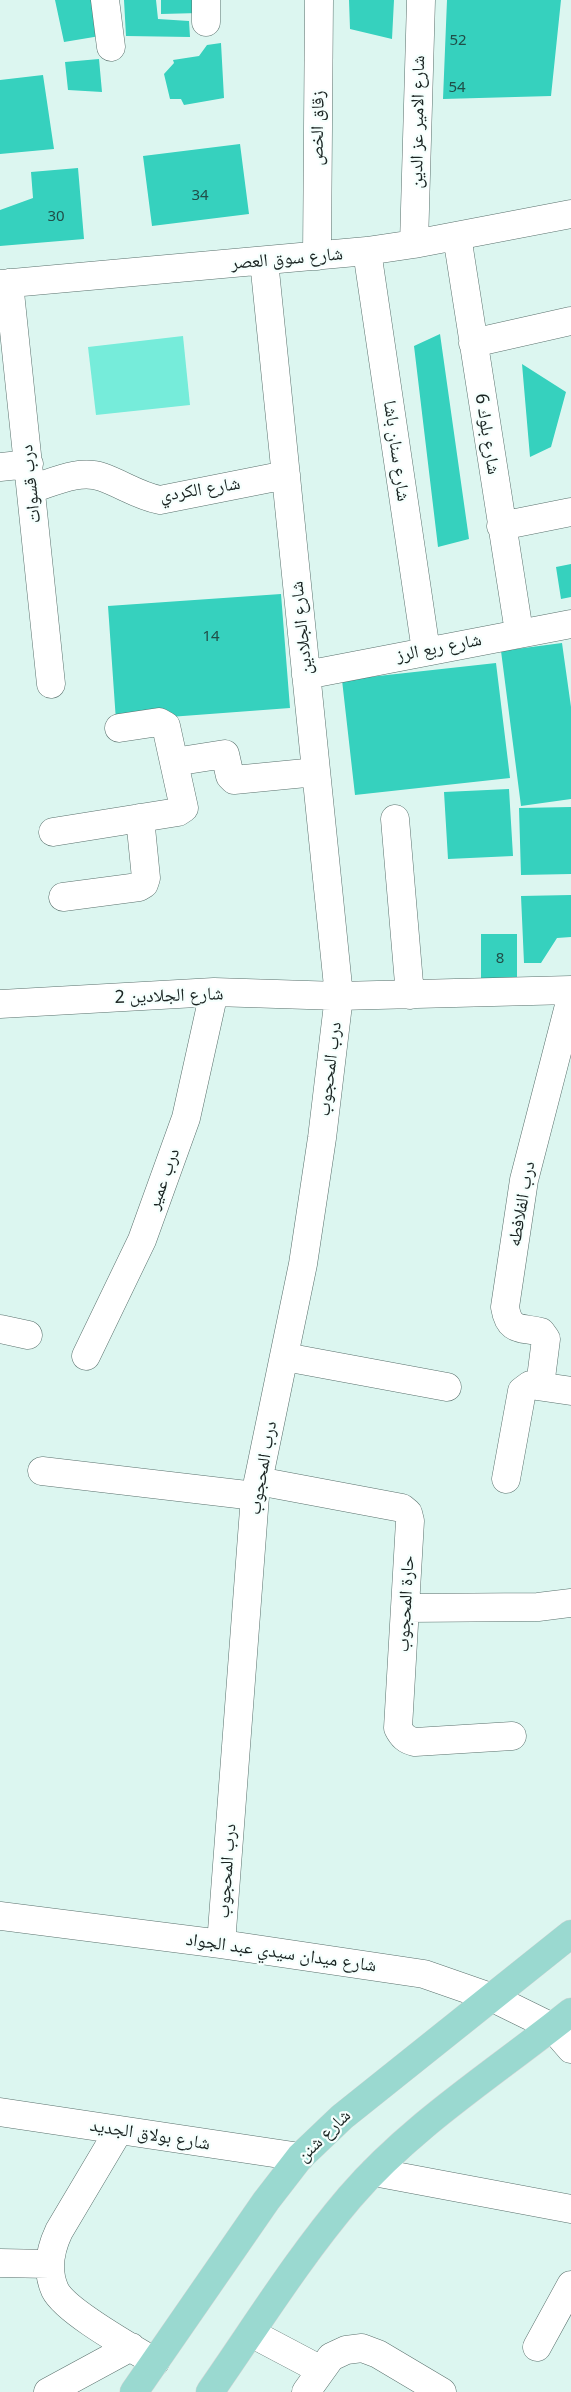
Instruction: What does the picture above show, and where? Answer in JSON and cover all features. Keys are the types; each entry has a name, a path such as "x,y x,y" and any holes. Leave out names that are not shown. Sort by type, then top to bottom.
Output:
{"main road":[{"name":"شارع شنن","path":"134,2392 266,2201 300,2158 342,2117 571,1934"},
{"path":"210,2392 308,2250 350,2197 426,2124 562,2019"}],"street":[{"path":"105,0 111,47"},
{"name":"زقاق الخص","path":"317,256 319,0"},
{"name":"شارع الامير عز الدين","path":"414,244 421,0"},
{"name":"شارع سوق العصر","path":"5,284 366,251 414,244 571,214"},
{"name":"شارع بلوك 6","path":"457,236 519,632"},
{"name":"شارع سنان باشا","path":"366,251 426,651"},
{"name":"شارع الجلادين","path":"264,261 339,996"},
{"name":"درب قسوات","path":"5,284 30,477 51,684"},
{"path":"473,343 571,321"},
{"name":"شارع الكردي","path":"0,467 30,477 86,475 101,477 149,498 160,500 286,475"},
{"path":"501,526 571,512"},
{"name":"شارع ربع الرز","path":"306,674 519,632 571,624"},
{"path":"53,832 178,812 184,808 166,726 163,723 118,728"},
{"path":"174,762 224,754 234,780 316,772"},
{"path":"63,897 144,884 146,878 140,818"},
{"path":"395,819 410,994"},
{"name":"شارع الجلادين 2","path":"0,1004 214,992 339,996 571,990"},
{"name":"درب عمير","path":"86,1356 142,1240 186,1118 214,992"},
{"name":"درب المحجوب","path":"221,1944 256,1488 303,1264 322,1138 339,996"},
{"name":"درب الفلافطه","path":"540,1386 546,1339 542,1332 519,1330 506,1316 505,1307 524,1180 571,998"},
{"path":"0,1329 28,1335"},
{"path":"285,1357 447,1388"},
{"path":"506,1479 522,1391 530,1385 571,1391"},
{"path":"42,1471 256,1488"},
{"name":"حارة المحجوب","path":"256,1488 402,1508 408,1513 410,1521 406,1608 398,1728 401,1735 415,1742 512,1736"},
{"path":"406,1608 538,1607 571,1603"},
{"name":"شارع ميدان سيدي عبد الجواد","path":"0,1916 221,1944 424,1974 562,2019"},
{"path":"562,2019 571,2049"},
{"name":"شارع بولاق الجديد","path":"0,2112 300,2158"},
{"path":"119,2130 59,2232 52,2246 49,2264 55,2291 70,2308 155,2362"},
{"path":"374,2172 571,2208"},
{"path":"0,2263 49,2264"},
{"path":"537,2347 571,2285"},
{"path":"251,2333 314,2381 331,2357 346,2350 362,2348 378,2354 442,2392"},
{"path":"48,2392 131,2347"}],"green space":[{"path":"183,336 190,405 96,415 88,347"}],"building":[{"path":"55,0 95,0 100,36 64,42"},
{"path":"124,0 156,0 158,19 189,21 190,37 126,36"},
{"path":"161,0 199,0 199,13 161,14"},
{"path":"349,0 394,0 392,39 350,29"},
{"path":"447,0 561,0 551,96 443,99"},
{"path":"221,43 224,98 184,105 181,99 170,99 164,74 174,63 173,60 199,56 207,45"},
{"path":"99,59 102,92 68,90 65,62"},
{"path":"43,75 54,149 0,154 0,80"},
{"path":"240,144 249,214 152,226 143,156"},
{"path":"78,168 84,239 0,246 0,210 33,198 31,172"},
{"path":"440,334 469,539 438,547 414,346"},
{"path":"522,364 566,392 551,447 530,457"},
{"path":"571,564 571,597 561,599 556,567"},
{"path":"281,594 290,708 116,721 108,606"},
{"path":"562,643 571,707 571,799 521,806 501,651"},
{"path":"496,663 510,778 355,795 342,680"},
{"path":"509,789 513,856 448,859 444,792"},
{"path":"571,807 571,874 521,875 519,808"},
{"path":"571,895 571,937 557,938 541,963 524,963 521,896"},
{"path":"481,934 517,934 517,979 481,979"}]}
